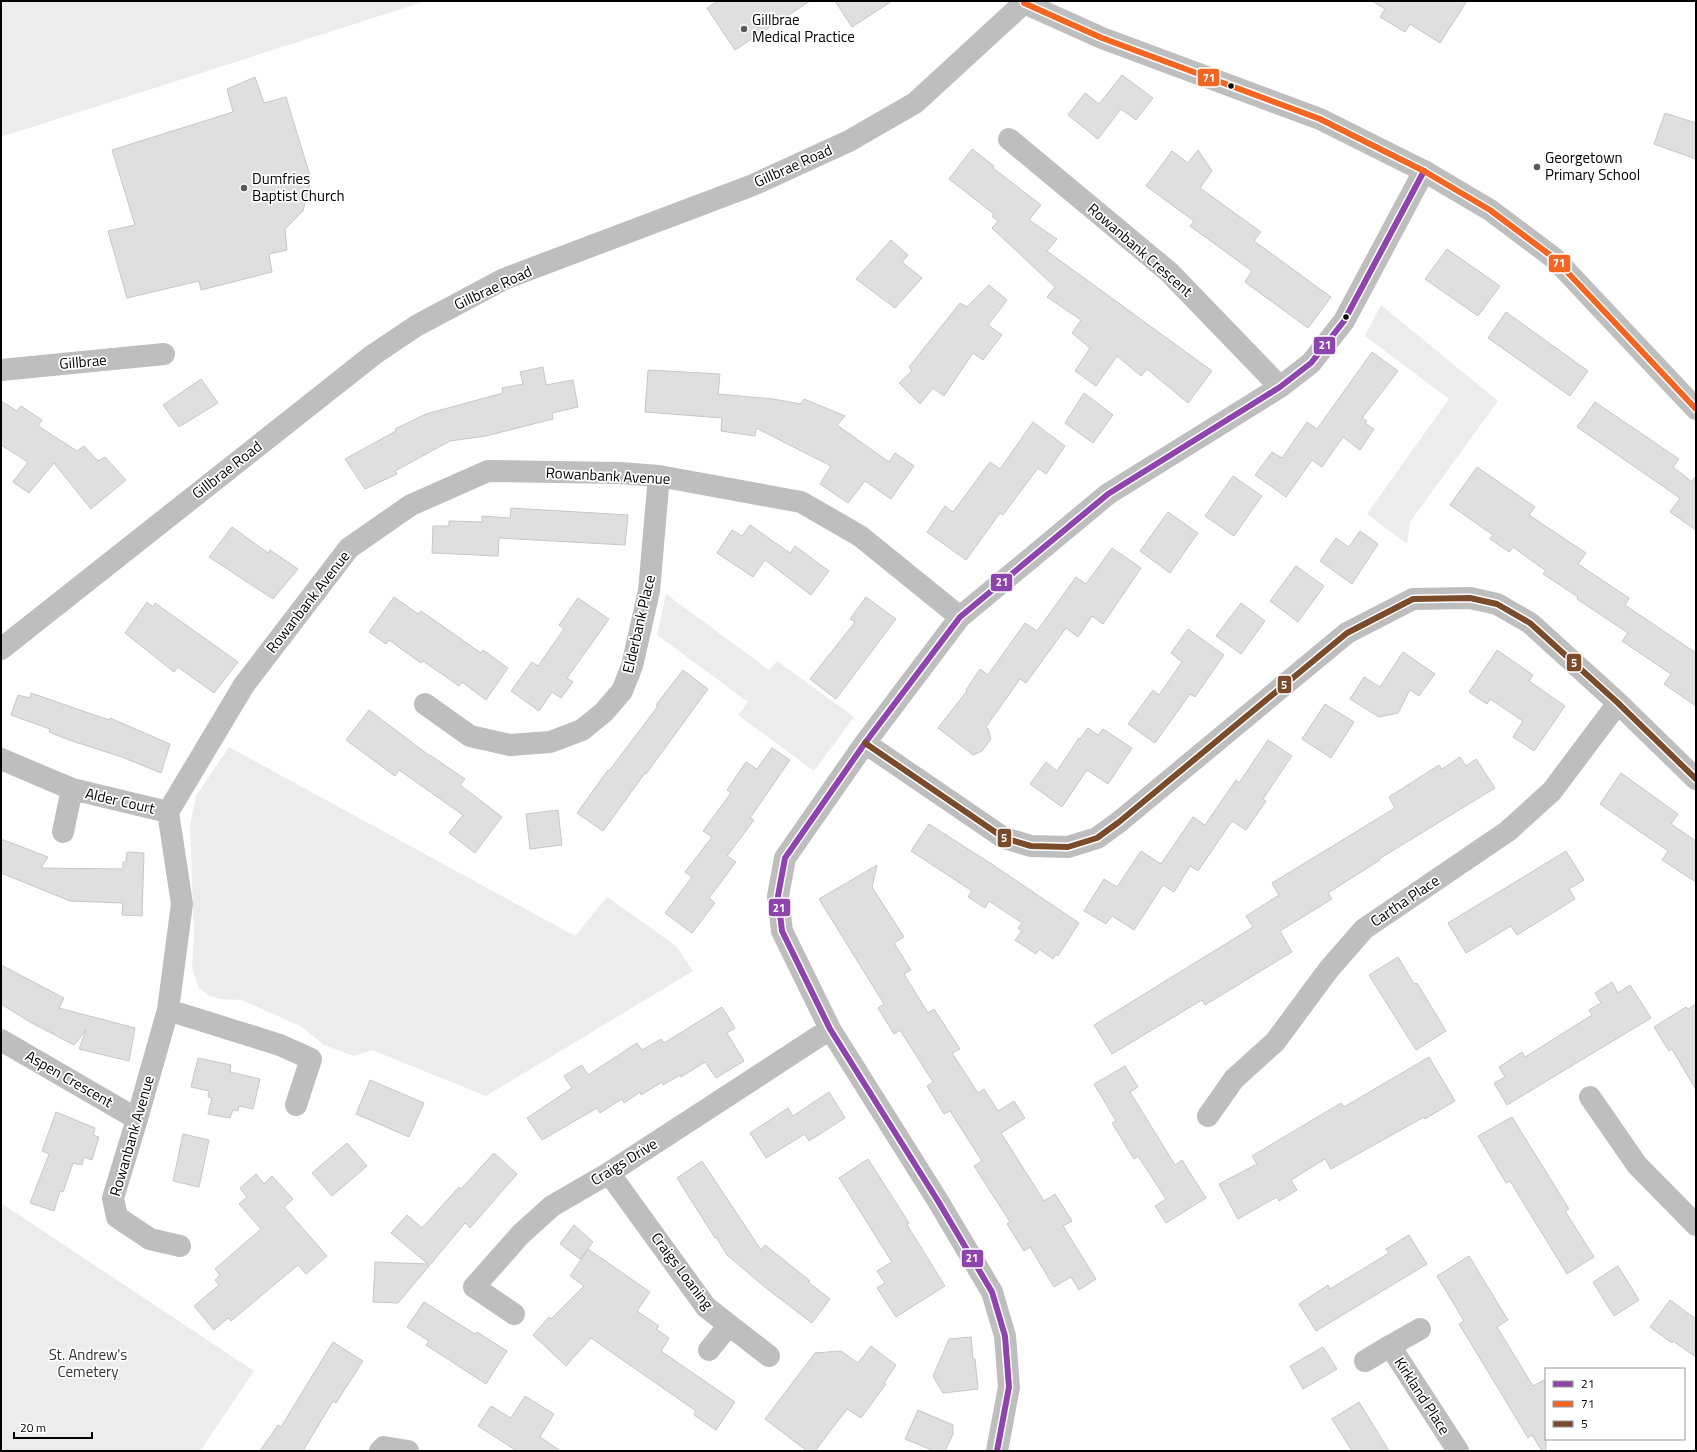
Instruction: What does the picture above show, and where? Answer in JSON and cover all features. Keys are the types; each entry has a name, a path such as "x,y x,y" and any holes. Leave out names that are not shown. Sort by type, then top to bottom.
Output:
{"street":[{"path":"1025,2 1102,38 1320,119 1424,171 1490,210 1554,258 1696,409"},
{"name":"Gillbrae Road","path":"1,649 373,355 416,326 504,279 754,185 849,141 915,103 1025,2"},
{"name":"Rowanbank Crescent","path":"1009,139 1169,272 1280,387"},
{"path":"997,1451 1010,1387 1005,1336 992,1292 938,1201 830,1029 782,931 778,896 785,858 865,743 960,617 1108,494 1280,387 1311,363 1344,321 1424,171"},
{"name":"Gillbrae","path":"1,370 164,354"},
{"name":"Rowanbank Avenue","path":"180,1246 150,1239 117,1217 112,1198 137,1119 168,1010 182,904 168,812 244,684 349,548 411,505 488,471 620,473 659,476 801,502 860,536 960,617"},
{"name":"Elderbank Place","path":"425,704 470,736 510,745 550,742 582,730 604,712 622,691 632,666 649,591 659,476"},
{"path":"865,743 1004,838 1031,846 1068,847 1097,838 1119,822 1347,633 1413,599 1470,598 1497,604 1530,623 1618,703 1696,779"},
{"name":"Cartha Place","path":"1208,1116 1234,1079 1275,1042 1329,969 1364,929 1519,821 1552,791 1618,703"},
{"name":"Alder Court","path":"1,759 72,789 168,812"},
{"name":"Alder Court","path":"63,832 72,789"},
{"path":"168,1010 280,1045 311,1059 296,1105"},
{"name":"Craigs Drive","path":"514,1314 474,1287 521,1234 552,1206 609,1173 830,1029"},
{"name":"Aspen Crescent","path":"1,1040 137,1119"},
{"path":"1590,1097 1637,1165 1696,1225"},
{"name":"Craigs Loaning","path":"609,1173 706,1307 769,1356"},
{"path":"709,1350 729,1325"},
{"path":"1390,1346 1420,1329"},
{"name":"Kirkland Place","path":"1365,1361 1390,1346 1458,1451"},
{"path":"380,1451 384,1447 408,1451"}],"green space":[{"path":"1,1 426,1 1,137"},
{"path":"1381,305 1498,401 1410,522 1407,544 1367,514 1449,399 1365,336"},
{"path":"666,594 769,670 777,661 854,717 814,771 738,715 748,702 657,635"},
{"path":"229,747 575,936 607,897 676,946 693,971 486,1096 372,1050 354,1056 324,1045 302,1027 242,1000 220,999 208,995 199,988 192,968 194,937 190,825 196,796"},
{"name":"St. Andrew's Cemetery","path":"1,1203 254,1371 200,1451 1,1451"}],"building":[{"name":"Gillbrae Medical Practice","path":"718,1 810,1 735,50 707,8"},
{"name":"Gillbrae Medical Practice","path":"835,1 892,1 852,27"},
{"path":"1372,1 1467,1 1440,43 1410,24 1405,32 1380,17 1385,9"},
{"path":"1122,75 1153,98 1136,120 1121,109 1098,139 1068,115 1085,93 1099,104"},
{"name":"Dumfries Baptist Church","path":"255,77 264,103 286,97 311,179 303,211 285,229 287,250 269,254 272,272 201,290 199,281 127,298 108,231 135,225 112,150 233,112 227,89"},
{"path":"1665,113 1696,123 1696,159 1654,144"},
{"path":"972,149 994,166 993,168 1041,205 1029,220 1057,239 1047,251 1212,371 1188,403 1147,369 1141,376 1117,356 1096,386 1075,371 1090,348 1072,333 1081,320 1047,297 1055,287 992,228 998,221 992,216 994,214 949,179"},
{"path":"1198,150 1212,171 1200,188 1261,232 1254,241 1331,297 1308,328 1245,282 1252,271 1190,226 1194,221 1146,186 1172,151 1188,163"},
{"path":"891,240 908,255 902,262 922,278 895,308 856,279"},
{"path":"1447,249 1500,286 1478,316 1425,279"},
{"path":"989,285 1007,300 988,325 1002,335 983,360 973,353 944,396 933,388 920,404 899,383 912,371 909,367 960,303 967,307"},
{"path":"1506,312 1588,371 1570,396 1488,338"},
{"path":"1372,352 1398,371 1362,418 1367,421 1365,423 1374,429 1360,450 1343,437 1322,467 1312,460 1286,497 1255,475 1272,452 1282,458 1307,422 1317,429"},
{"path":"543,367 546,385 573,380 578,407 552,413 553,419 486,436 450,441 395,471 397,474 365,489 345,459 396,431 395,429 426,414 503,393 502,388 523,384 520,372"},
{"path":"648,370 720,374 718,394 773,399 801,404 804,399 845,416 837,425 889,462 895,453 914,466 891,499 865,481 848,503 820,484 831,466 756,428 755,436 721,431 722,418 645,412"},
{"path":"201,379 218,403 179,427 163,405"},
{"path":"1084,393 1113,415 1093,443 1065,423"},
{"path":"1,401 17,411 21,406 42,420 38,426 77,451 84,446 98,461 105,457 126,480 91,509 54,463 29,493 13,482 28,462 1,445"},
{"path":"1595,402 1679,459 1673,467 1692,482 1696,476 1696,530 1670,512 1680,498 1577,427"},
{"path":"1033,422 1065,446 1046,474 1038,468 1003,515 1000,513 966,560 927,532 945,506 953,512 990,462 1000,469"},
{"path":"1477,467 1535,507 1529,515 1586,553 1578,564 1629,598 1625,605 1696,653 1696,706 1664,684 1671,674 1622,641 1628,633 1543,574 1546,571 1513,547 1509,552 1490,539 1493,535 1450,505"},
{"path":"1233,476 1262,496 1234,536 1205,516"},
{"path":"511,508 628,515 625,545 499,538 498,556 432,553 433,526 449,526 449,521 482,522 482,516 510,518"},
{"path":"1168,512 1198,533 1170,573 1140,551"},
{"path":"750,525 790,553 795,546 829,571 811,595 765,560 753,577 717,553 732,530 742,536"},
{"path":"232,527 268,553 270,550 298,569 273,599 209,557"},
{"path":"1360,531 1378,544 1352,584 1320,561 1336,538 1349,547"},
{"path":"1112,548 1141,568 1103,624 1092,616 1078,637 1066,628 1026,683 1020,679 986,727 991,739 982,751 973,755 938,728 967,691 966,690 980,669 988,675 1025,623 1037,631 1076,577 1086,584"},
{"path":"1296,566 1324,586 1298,622 1270,601"},
{"path":"394,597 418,614 421,611 481,653 483,650 508,668 486,700 462,682 459,686 423,661 421,663 389,640 386,644 369,632"},
{"path":"866,597 896,619 836,699 810,679 855,622 850,619"},
{"path":"578,598 609,619 567,678 573,682 561,698 552,692 539,711 511,691 532,662 538,666 564,629 559,625"},
{"path":"147,602 153,607 155,603 238,662 214,693 178,667 174,672 125,633"},
{"path":"1241,603 1265,621 1241,654 1216,636"},
{"path":"1188,629 1224,655 1195,697 1190,694 1155,743 1128,724 1153,690 1159,695 1182,662 1171,653"},
{"path":"1497,650 1533,675 1529,681 1565,706 1534,751 1513,737 1523,721 1490,699 1487,704 1469,692"},
{"path":"1403,652 1435,674 1419,696 1410,690 1398,713 1379,717 1350,699 1364,677 1380,687"},
{"path":"683,670 708,689 603,831 577,813 608,770 609,771 658,706 656,705"},
{"path":"31,693 109,720 110,718 170,744 161,773 122,757 69,740 49,732 50,729 11,715 18,695 30,698"},
{"path":"1325,704 1354,722 1331,758 1302,739"},
{"path":"369,710 430,756 465,779 460,785 502,817 475,853 449,833 463,815 399,770 395,776 346,740"},
{"path":"1088,728 1098,735 1103,729 1132,748 1108,784 1087,770 1062,807 1030,784 1046,762 1057,771 1079,738 1080,739"},
{"path":"1268,740 1292,756 1263,799 1266,801 1246,830 1232,821 1198,871 1190,866 1174,892 1163,885 1134,930 1112,916 1106,924 1084,911 1104,879 1117,887 1141,851 1161,864 1193,817 1205,825 1236,780 1239,783"},
{"path":"772,748 790,760 750,818 754,820 727,856 736,862 709,898 715,903 692,933 665,913 692,877 685,872 712,837 703,831 731,793 727,790 746,762 757,769"},
{"path":"1460,757 1466,766 1476,759 1495,788 1379,859 1380,860 1328,893 1332,899 1280,931 1292,952 1205,1005 1202,1000 1112,1054 1094,1025 1253,927 1246,916 1279,895 1272,883 1395,808 1389,797 1439,765 1442,769"},
{"path":"1621,773 1678,814 1671,824 1696,841 1696,882 1662,860 1668,851 1600,804"},
{"path":"558,810 562,845 530,849 526,814"},
{"path":"929,824 1079,923 1058,956 1056,954 1053,959 1039,949 1036,954 1015,940 1022,931 1018,928 1022,923 989,901 985,908 968,897 972,891 911,851"},
{"path":"1,839 48,857 41,868 123,869 123,862 126,862 127,852 144,853 142,916 122,915 123,903 70,901 1,873"},
{"path":"1566,851 1584,880 1569,889 1575,899 1517,935 1511,926 1466,953 1448,923"},
{"path":"877,865 872,887 904,937 894,943 911,970 904,974 928,1013 934,1009 960,1049 952,1053 978,1093 984,1089 998,1111 1014,1101 1025,1118 1001,1133 1044,1201 1055,1194 1072,1221 1063,1226 1096,1279 1079,1290 1071,1277 1054,1287 1030,1247 1024,1251 1007,1224 1010,1222 974,1166 982,1161 950,1111 944,1114 927,1086 933,1082 900,1030 894,1034 878,1008 884,1004 819,899"},
{"path":"1398,957 1414,984 1417,983 1446,1031 1416,1050 1369,975"},
{"path":"1,965 64,998 59,1008 135,1028 129,1061 79,1049 86,1030 74,1045 30,1022 1,1004"},
{"path":"1612,982 1618,993 1630,985 1651,1018 1507,1105 1494,1083 1505,1077 1499,1067 1522,1052 1525,1057 1592,1015 1589,1010 1601,1003 1595,993"},
{"path":"1696,1004 1696,1090 1672,1049 1669,1051 1654,1027 1686,1007 1688,1009"},
{"path":"722,1007 735,1028 727,1033 744,1061 716,1078 705,1062 681,1077 680,1075 663,1085 662,1082 641,1095 640,1092 624,1103 622,1099 600,1113 597,1108 542,1140 527,1118 572,1088 564,1076 582,1065 588,1075 637,1043 642,1050 661,1039 664,1043"},
{"path":"1429,1057 1455,1101 1425,1119 1424,1117 1331,1169 1325,1159 1291,1180 1297,1190 1279,1201 1277,1197 1238,1219 1219,1184 1257,1164 1252,1156 1341,1103 1344,1107"},
{"path":"198,1058 231,1065 230,1072 260,1079 253,1109 239,1106 238,1111 233,1110 230,1118 208,1114 212,1098 208,1097 209,1091 191,1087"},
{"path":"1125,1066 1138,1087 1130,1092 1175,1165 1182,1160 1206,1198 1166,1223 1155,1206 1166,1199 1138,1156 1134,1159 1112,1123 1116,1121 1094,1084"},
{"path":"370,1080 424,1103 409,1137 356,1114"},
{"path":"829,1092 845,1118 809,1141 805,1134 766,1158 750,1133 788,1108 793,1116"},
{"path":"56,1112 95,1128 93,1135 99,1137 92,1160 84,1157 82,1165 73,1163 63,1192 60,1191 54,1211 30,1203 49,1154 42,1151"},
{"path":"1512,1117 1569,1209 1565,1211 1594,1257 1567,1274 1510,1181 1506,1183 1478,1136"},
{"path":"183,1134 209,1140 199,1187 173,1181"},
{"path":"347,1143 367,1166 332,1196 312,1173"},
{"path":"494,1153 517,1174 470,1228 465,1223 398,1303 373,1302 375,1262 428,1264 391,1233 407,1215 422,1228 459,1187 461,1189"},
{"path":"868,1159 909,1223 907,1225 945,1286 896,1317 877,1288 885,1283 877,1271 892,1262 839,1178"},
{"path":"702,1161 761,1250 765,1245 830,1299 812,1323 766,1288 727,1255 716,1237 715,1238 677,1178"},
{"path":"256,1174 264,1184 272,1176 293,1199 284,1207 327,1256 306,1274 298,1265 231,1321 228,1318 214,1330 194,1306 219,1285 215,1280 220,1275 215,1269 261,1229 239,1204 247,1197 240,1188"},
{"path":"574,1225 593,1242 580,1259 560,1244"},
{"path":"1409,1235 1427,1264 1316,1331 1299,1304 1328,1285 1330,1289 1389,1253 1386,1249"},
{"path":"588,1249 650,1292 637,1311 659,1326 656,1329 669,1338 661,1351 735,1402 716,1430 694,1415 696,1411 591,1338 566,1366 533,1335 549,1317 551,1319 584,1286 570,1276"},
{"path":"1469,1256 1508,1320 1497,1327 1533,1386 1545,1380 1546,1451 1542,1451 1532,1435 1528,1438 1459,1324 1464,1321 1437,1276"},
{"path":"1618,1266 1639,1300 1614,1316 1593,1282"},
{"path":"1670,1300 1696,1319 1696,1357 1673,1341 1672,1343 1650,1327"},
{"path":"424,1302 475,1334 477,1332 507,1351 486,1384 426,1345 429,1341 407,1327"},
{"path":"971,1337 978,1389 943,1393 933,1376 949,1339"},
{"path":"333,1342 363,1361 336,1403 333,1401 303,1451 260,1451 278,1425 281,1427"},
{"path":"871,1346 896,1365 884,1383 886,1384 861,1418 847,1409 815,1451 807,1451 765,1419 815,1353 841,1351 858,1363"},
{"path":"1323,1347 1337,1369 1303,1389 1290,1366"},
{"path":"525,1396 554,1414 540,1437 561,1451 517,1451 478,1426 491,1406 511,1418"},
{"path":"1359,1402 1389,1451 1352,1451 1332,1419"},
{"path":"918,1410 953,1425 953,1434 945,1451 934,1451 905,1439"}],"transit line":[{"name":"71","path":"1024,3 1102,38 1320,119 1424,171 1490,210 1554,258 1696,409"},
{"name":"21","path":"997,1451 1009,1387 1005,1336 992,1292 938,1201 830,1029 782,931 778,896 785,858 865,743 960,617 1108,494 1280,387 1311,363 1344,321 1424,171"},
{"name":"5","path":"865,743 1004,838 1031,846 1068,847 1097,838 1119,822 1347,633 1413,599 1470,598 1497,604 1530,623 1618,703 1696,779"}],"place":[{"name":"Gillbrae Medical Practice","path":"744,29"},
{"name":"Georgetown Primary School","path":"1537,167"},
{"name":"Dumfries Baptist Church","path":"244,188"}]}
